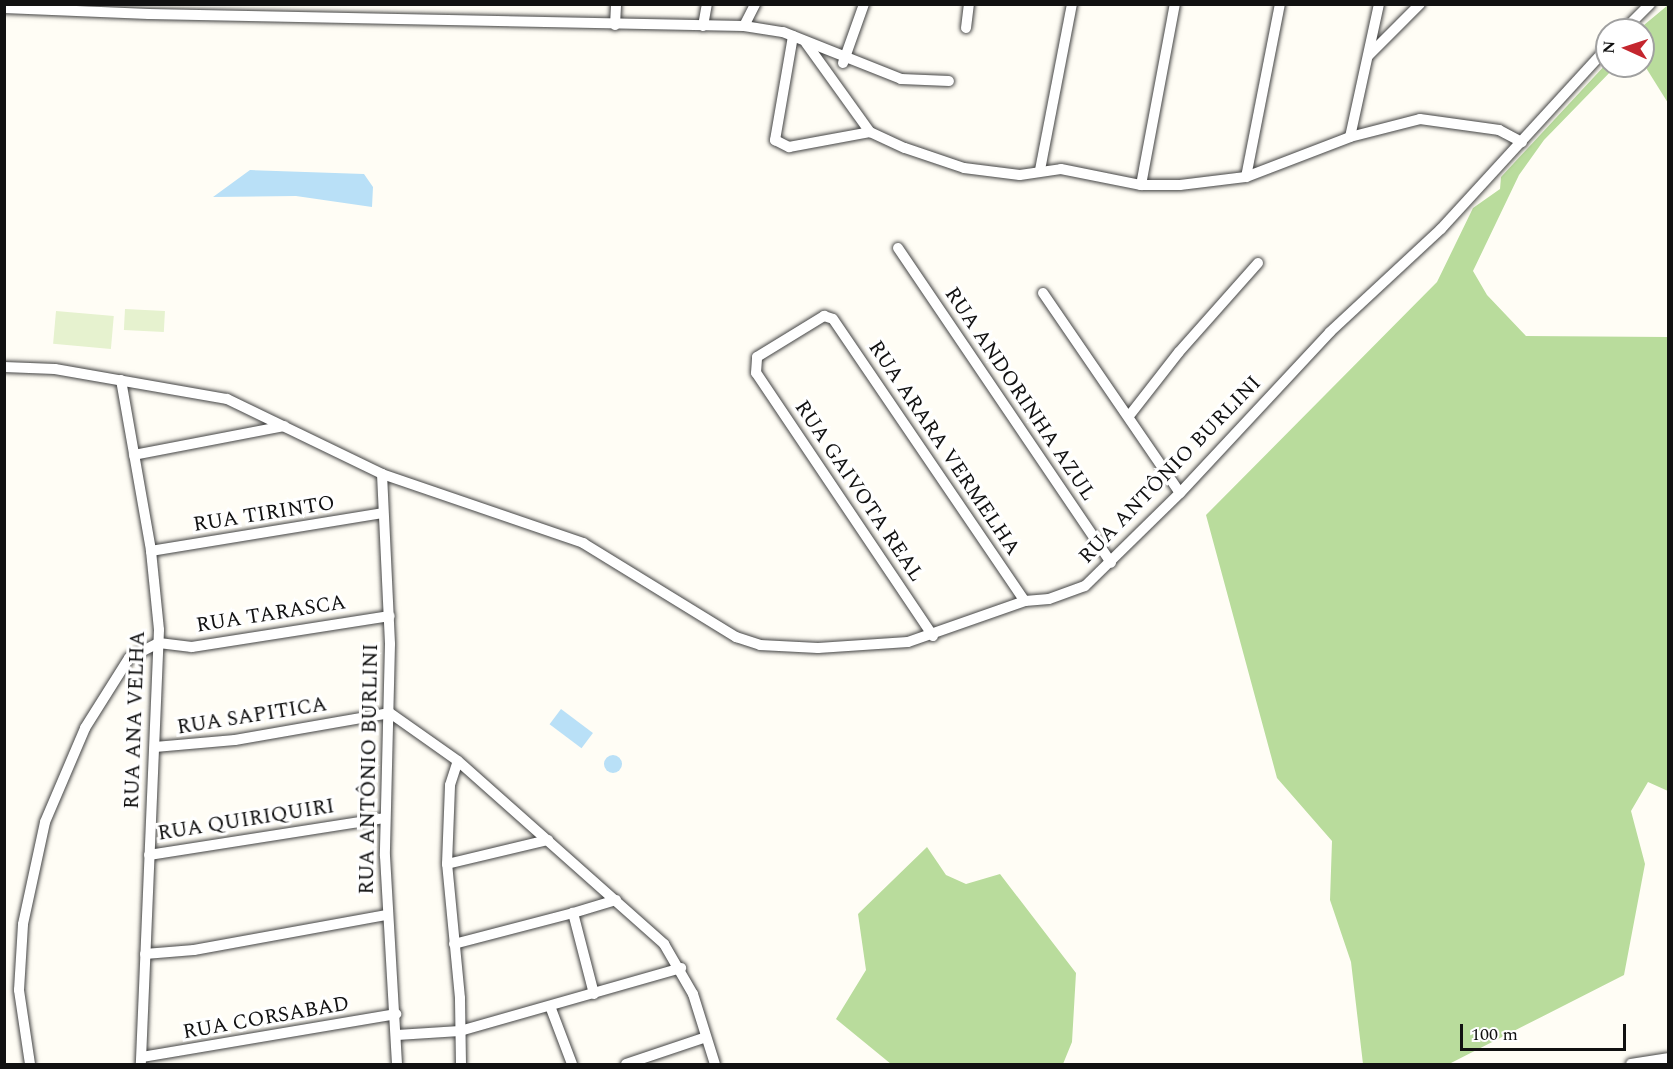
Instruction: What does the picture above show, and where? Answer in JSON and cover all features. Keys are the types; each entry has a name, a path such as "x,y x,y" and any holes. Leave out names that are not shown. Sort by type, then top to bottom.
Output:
{"street":[{"path":"258,4 258,16"},
{"path":"615,25 616,4"},
{"path":"703,26 707,4"},
{"path":"744,26 755,4"},
{"path":"844,59 864,4"},
{"path":"1041,170 1072,4"},
{"path":"1141,185 1175,4"},
{"path":"1246,177 1280,4"},
{"path":"1350,137 1379,4"},
{"path":"1369,55 1420,4"},
{"path":"1636,18 1650,4"},
{"path":"966,28 968,5"},
{"path":"4,8 183,10 258,16 744,26 793,36 844,59 901,79 949,81"},
{"path":"793,36 775,140 789,147 870,132 964,168 1020,175 1041,170 1061,169 1141,185 1246,177 1350,137 1420,119 1499,130 1522,142"},
{"path":"806,42 870,132"},
{"name":"RUA ANTÔNIO BURLINI","path":"4,367 55,369 227,399 382,474 583,543 626,566 736,637 760,645 876,646 933,636 1025,601 1073,592 1111,563 1180,493 1293,371 1441,229 1595,61"},
{"name":"RUA ANDORINHA AZUL","path":"898,248 1111,563"},
{"path":"1129,417 1179,352 1258,263"},
{"path":"1043,292 1180,493"},
{"name":"RUA GAIVOTA REAL","path":"830,317 824,316 757,357 754,367 933,636"},
{"name":"RUA ARARA VERMELHA","path":"830,317 1025,601"},
{"name":"RUA ANA VELHA","path":"122,380 151,551 159,643 142,1061"},
{"path":"134,455 284,426"},
{"name":"RUA ANTÔNIO BURLINI","path":"382,474 382,513 390,616 390,713 384,818 387,915 396,1014 397,1065"},
{"name":"RUA TIRINTO","path":"151,551 382,513"},
{"name":"RUA TARASCA","path":"159,643 192,647 390,616"},
{"path":"30,1065 19,990 23,924 45,822 85,728 129,658 159,643"},
{"path":"390,713 458,761 646,925 681,968 715,1065"},
{"name":"RUA SAPITICA","path":"155,747 198,746 390,713"},
{"path":"458,761 450,785 447,864 461,1065"},
{"name":"RUA QUIRIQUIRI","path":"149,855 384,818"},
{"path":"447,864 548,840"},
{"path":"454,944 616,900"},
{"path":"573,913 594,993"},
{"path":"146,954 194,950 387,915"},
{"path":"397,1035 460,1031 681,968"},
{"path":"550,1006 572,1065"},
{"name":"RUA CORSABAD","path":"142,1061 396,1014"},
{"path":"626,1065 706,1037"},
{"path":"1631,1065 1668,1058"}],"green space":[{"path":"1668,5 1668,103 1652,78 1655,78 1655,18 1652,18"},
{"path":"1595,76 1595,78 1604,78 1544,140 1519,175 1473,271 1487,295 1526,336 1668,337 1668,791 1648,782 1631,811 1645,864 1624,975 1449,1064 1363,1064 1351,962 1330,900 1332,841 1277,778 1206,515 1437,282 1473,208 1500,189 1501,177"},
{"path":"125,309 165,311 164,332 124,330"},
{"path":"56,311 114,316 111,349 53,344"},
{"path":"927,847 946,875 966,884 1000,874 1076,973 1072,1042 1063,1064 891,1064 836,1019 866,970 858,914"}],"water":[{"path":"250,170 364,174 373,187 372,207 296,196 213,197"},
{"path":"561,709 593,733 582,748 550,724"},
{"path":"613,755 619,758 622,764 619,770 613,773 607,770 604,764 607,758"}]}
